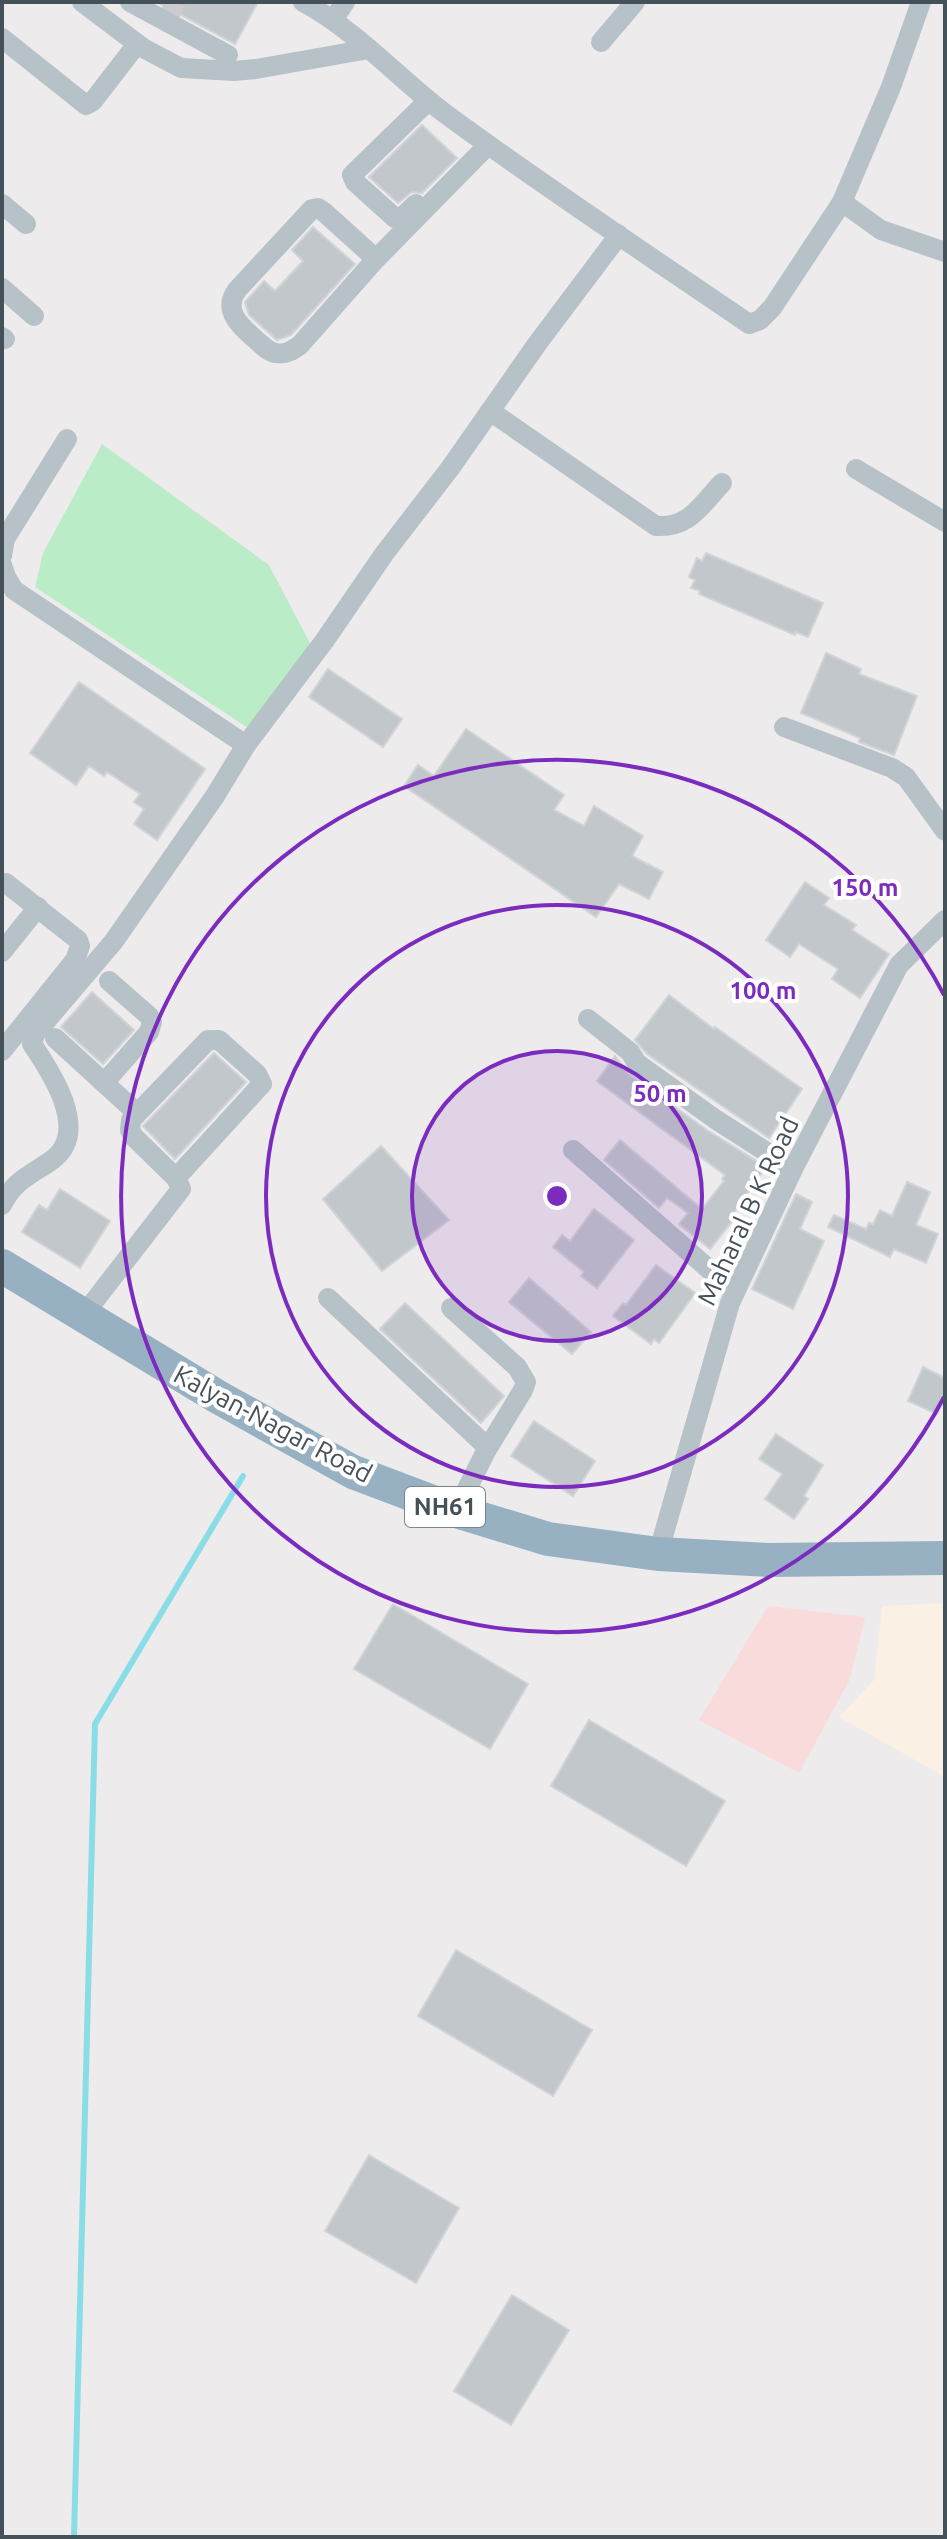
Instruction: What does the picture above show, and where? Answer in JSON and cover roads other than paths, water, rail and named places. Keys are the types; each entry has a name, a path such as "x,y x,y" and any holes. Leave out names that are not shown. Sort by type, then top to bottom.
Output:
{"highway":[{"name":"Kalyan-Nagar Road","path":"2,1266 82,1317 353,1472 456,1511 548,1539 658,1554 768,1560 945,1558"}],"street":[{"path":"82,2 137,44 181,68 256,69 369,49"},
{"path":"130,2 167,19 228,55"},
{"path":"303,2 331,11 428,101 749,324 760,320 772,308 842,202 891,87 921,2"},
{"path":"331,11 345,2"},
{"path":"601,42 635,2"},
{"path":"4,45 86,105 93,101 137,44"},
{"path":"428,101 352,175 355,182 389,215 395,218 406,214 482,141"},
{"path":"376,259 324,212 318,208 312,209 237,290 231,303 237,324 271,352 290,352 300,345 482,141"},
{"path":"842,202 881,230 945,252"},
{"path":"2,204 26,224"},
{"path":"2,1205 31,1171 54,1159 67,1137 69,1118 52,1073 32,1044 35,1034 114,941 215,796 246,745 619,235"},
{"path":"2,288 34,316"},
{"path":"490,411 656,526 671,527 685,522 722,483"},
{"path":"2,556 5,539 67,439"},
{"path":"856,469 945,522"},
{"path":"2,565 14,590 246,745"},
{"path":"784,727 892,768 906,777 945,831"},
{"path":"2,1051 80,951 78,940 6,883"},
{"path":"2,952 38,907"},
{"name":"Maharal B K Road","path":"658,1554 735,1292 793,1169 899,965 945,920"},
{"path":"104,1083 149,1032 152,1022 109,981"},
{"path":"588,1019 630,1052 637,1063 715,1119 793,1169"},
{"path":"55,1038 137,1113"},
{"path":"82,1317 178,1197 181,1189 176,1178 130,1130 131,1120 213,1038 219,1040 261,1080 260,1089 176,1178"},
{"path":"573,1150 735,1292"},
{"path":"328,1298 484,1444 486,1451"},
{"path":"451,1308 517,1367 526,1382 456,1511"}],"waterway":[{"path":"74,2537 95,1724 243,1476"}],"tunnel":[{"path":"169,16 176,2"}]}
